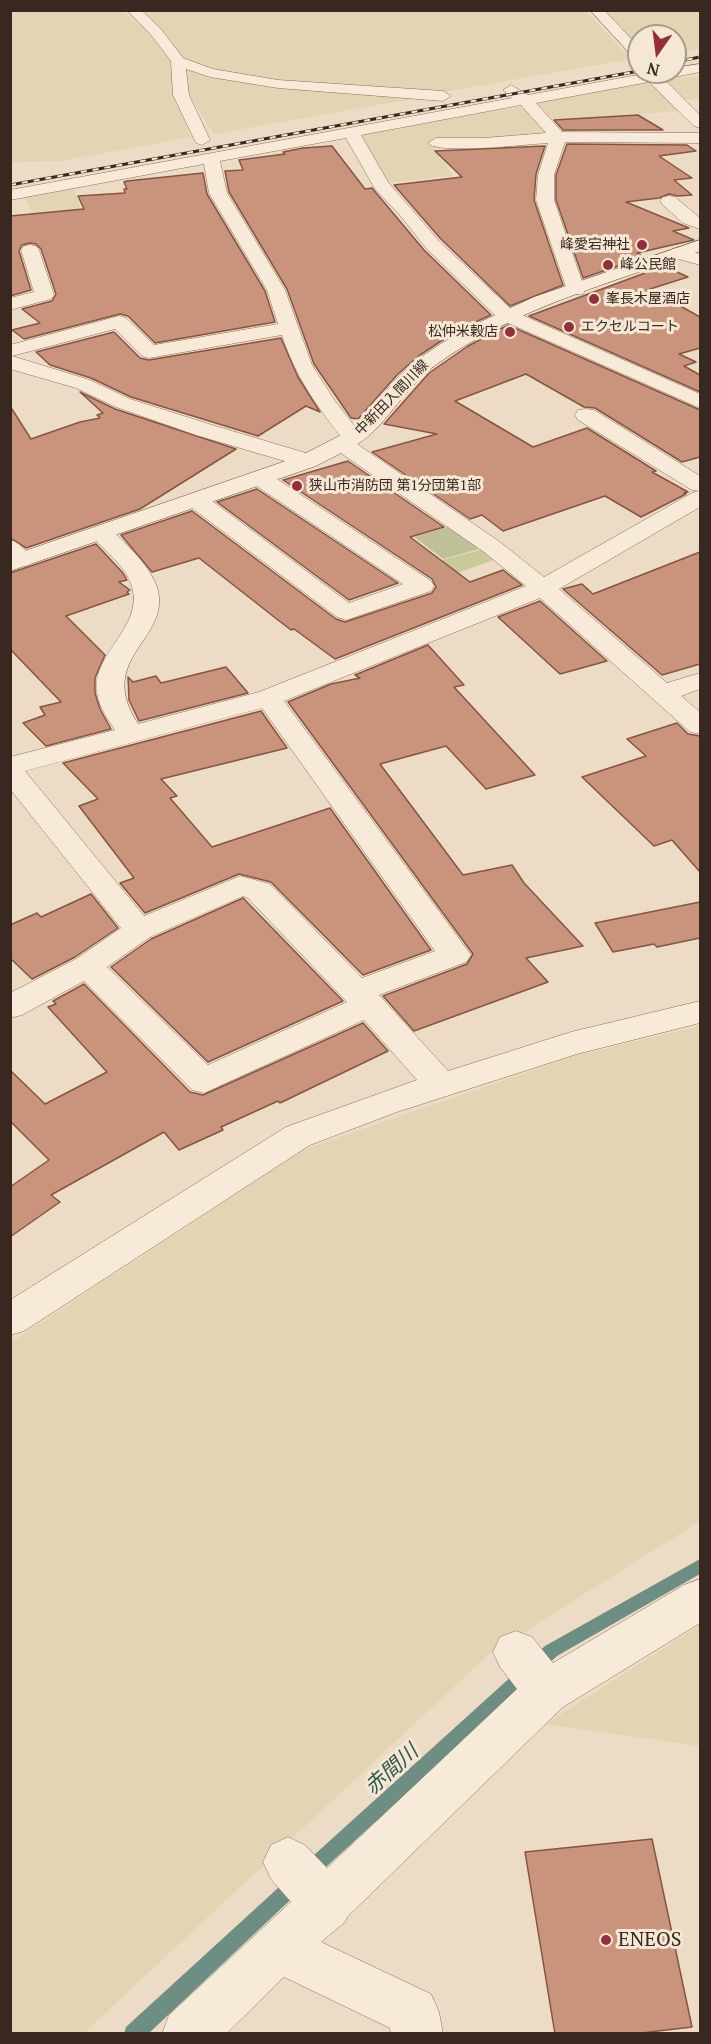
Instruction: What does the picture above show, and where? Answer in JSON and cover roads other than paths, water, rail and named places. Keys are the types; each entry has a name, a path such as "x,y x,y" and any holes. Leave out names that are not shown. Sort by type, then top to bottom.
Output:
{"street":[{"path":"133,10 156,32 178,61 181,95 202,140"},
{"path":"596,10 627,50"},
{"path":"178,61 210,73 266,83 443,96"},
{"path":"527,81 500,86 524,99 557,137"},
{"path":"10,195 627,81"},
{"path":"661,84 700,123"},
{"path":"386,106 464,92"},
{"path":"679,101 700,100"},
{"path":"351,132 381,185 405,210 432,244 506,315 700,402"},
{"path":"557,137 546,175 545,200 576,290"},
{"path":"436,143 483,143 557,137 700,138"},
{"path":"211,158 218,193 276,291 302,365 348,441 492,547 543,588 700,726"},
{"path":"669,201 688,219 700,224"},
{"name":"中新田入間川線","path":"14,557 102,533 308,460 348,441 407,379 428,361 465,336 506,315 700,245"},
{"path":"10,304 44,295 30,250"},
{"path":"678,253 700,261"},
{"path":"101,307 149,352 288,328"},
{"path":"10,351 119,322"},
{"path":"10,362 83,384 123,402 204,430 308,460"},
{"path":"586,415 700,485"},
{"path":"196,500 346,612 422,586 260,478"},
{"path":"139,930 10,768 268,698 543,588 700,498"},
{"path":"102,533 137,569 147,590 144,614 136,633 118,660 109,684 110,696 131,734"},
{"path":"662,693 700,681"},
{"path":"87,966 204,1081 362,999 455,955 268,698"},
{"path":"10,1007 87,966 139,930 240,886 259,891 441,1085"},
{"path":"10,1320 298,1136 385,1103 571,1044 700,1012"},
{"path":"188,2034 547,1692 700,1599"},
{"path":"516,1652 547,1692"},
{"path":"288,1862 327,1904"},
{"path":"279,1948 413,2012 417,2034"}],"waterway":[{"name":"赤間川","path":"309,1871 551,1651 700,1566"},
{"name":"赤間川","path":"133,2034 296,1883"}],"railway":[{"path":"687,60 700,57"},
{"path":"10,185 627,73"}],"place":[{"name":"峰愛宕神社","path":"642,245"},
{"name":"峰公民館","path":"608,265"},
{"name":"峯長木屋酒店","path":"594,299"},
{"name":"エクセルコート","path":"569,327"},
{"name":"松仲米穀店","path":"510,332"},
{"name":"狭山市消防団 第1分団第1部","path":"297,486"},
{"name":"ENEOS","path":"606,1940"}]}
